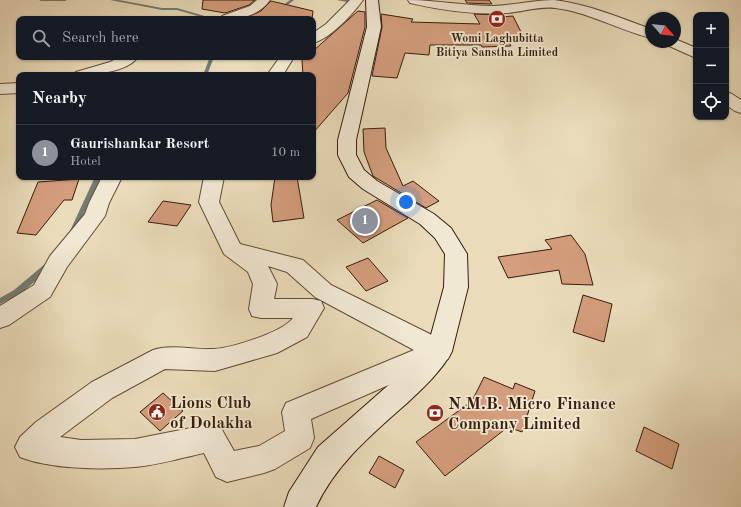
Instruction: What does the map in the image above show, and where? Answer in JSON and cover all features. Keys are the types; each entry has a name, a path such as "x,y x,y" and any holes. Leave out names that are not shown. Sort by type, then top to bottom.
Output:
{"street":[{"path":"235,16 254,9 264,0"},
{"path":"316,37 337,22 357,0"},
{"path":"300,507 300,503 329,457 360,427 411,382 439,351 456,287 456,254 444,233 427,219 370,185 356,172 347,155 347,140 374,27 372,0"},
{"path":"414,0 446,6 481,8 518,8 543,4 554,4 575,8 645,32"},
{"path":"681,46 693,52"},
{"path":"91,72 115,65 125,60"},
{"path":"277,72 284,60"},
{"path":"0,89 16,88"},
{"path":"729,99 741,108"},
{"path":"0,318 42,291 58,262 95,216 99,203 110,180"},
{"path":"213,180 209,202 232,249 257,267 265,284 261,309 312,308 298,330 268,346 215,360 162,358 102,390 46,432 30,447 81,454 135,452 210,438 227,467 264,459 300,438 296,412 439,351"},
{"path":"232,249 295,266 323,291 439,351"}],"building":[{"path":"203,0 255,0 249,5 225,13 202,9"},
{"path":"465,0 489,0 492,4 467,3"},
{"path":"271,1 313,11 312,16 250,16 261,11"},
{"path":"358,11 365,12 365,27 348,93 316,130 316,72 303,72 302,60 316,60 316,48"},
{"path":"381,14 413,19 411,22 480,24 474,14 499,15 500,17 513,16 525,40 508,41 511,46 482,47 481,45 430,45 429,55 405,53 397,78 372,76 382,27"},
{"path":"385,128 386,148 403,186 413,181 439,201 426,208 373,176 364,152 363,129"},
{"path":"79,180 72,200 64,200 36,235 17,233 38,182"},
{"path":"275,180 298,180 304,218 273,222 271,205"},
{"path":"377,200 408,218 363,243 337,220"},
{"path":"163,201 191,205 177,226 148,222"},
{"path":"571,235 585,254 593,285 562,284 559,270 508,278 498,257 552,249 545,240"},
{"path":"368,258 388,281 366,291 346,267"},
{"path":"583,295 612,304 604,342 573,332"},
{"path":"484,377 513,389 515,383 535,391 522,432 508,427 445,476 416,442 472,401"},
{"path":"163,393 183,411 160,431 140,412"},
{"path":"644,427 679,444 672,469 636,451"},
{"path":"379,456 404,470 395,488 369,473"}],"waterway":[{"path":"41,0 65,0"},
{"path":"112,0 162,9 177,9 202,16"},
{"path":"271,16 292,0"},
{"path":"339,0 357,0"},
{"path":"206,72 211,60"},
{"path":"72,233 97,180"},
{"path":"0,301 17,292 48,266"}],"place":[{"name":"Womi Laghubitta Bitiya Sanstha Limited","path":"497,19"},
{"name":"Gaurishankar Resort","path":"365,221"},
{"name":"Lions Club of Dolakha","path":"157,412"},
{"name":"N.M.B. Micro Finance Company Limited","path":"435,413"}]}
